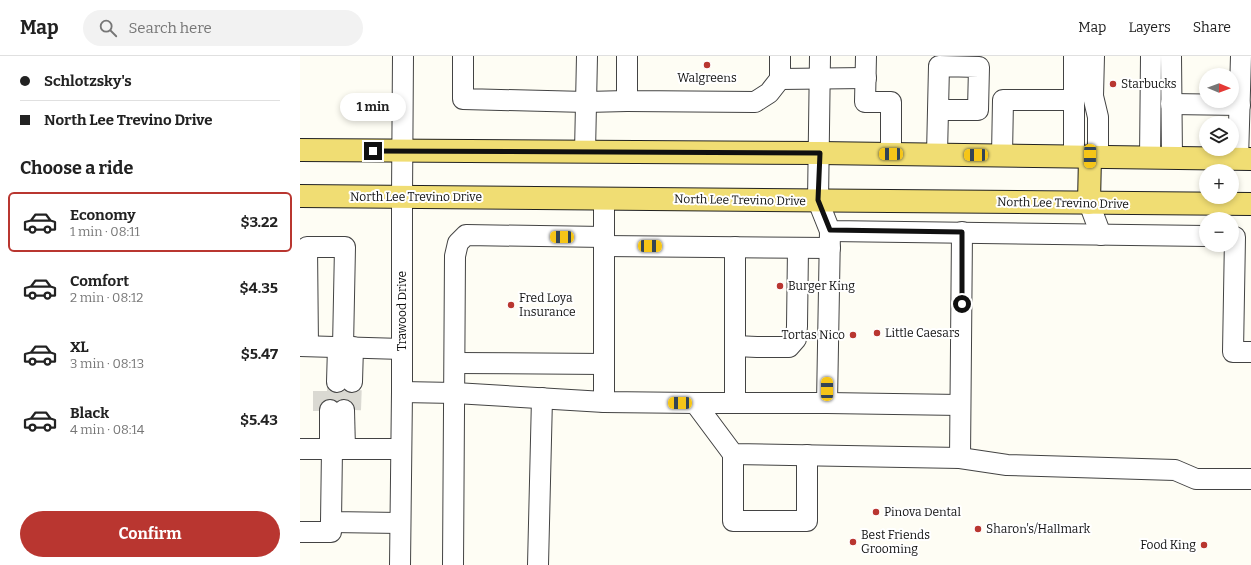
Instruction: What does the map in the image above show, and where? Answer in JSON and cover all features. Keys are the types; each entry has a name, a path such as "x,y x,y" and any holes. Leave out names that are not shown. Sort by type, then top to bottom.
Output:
{"main road":[{"path":"300,150 937,154 1244,159"},
{"path":"1087,156 1089,203"},
{"name":"North Lee Trevino Drive","path":"300,196 1251,204"}],"street":[{"name":"Trawood Drive","path":"400,565 403,56"},
{"path":"463,56 463,99 586,102 755,102 769,93 780,79 780,56"},
{"path":"585,152 587,56"},
{"path":"627,56 627,102"},
{"path":"820,56 820,153 818,200 830,239 827,403"},
{"path":"866,56 865,102 891,102 891,154"},
{"path":"1074,56 1074,100 1087,156"},
{"path":"1087,156 1098,117 1093,96 1094,56"},
{"path":"1150,158 1151,56"},
{"path":"1171,56 1172,158"},
{"path":"1241,56 1240,105 1244,159"},
{"path":"780,79 866,78"},
{"path":"1002,155 1003,100 1074,100"},
{"path":"1171,104 1240,105"},
{"path":"937,154 938,110"},
{"path":"604,198 604,402"},
{"path":"1089,203 1101,235"},
{"path":"960,458 962,232"},
{"path":"454,565 455,256 458,243 466,235 604,242 798,248 830,239 962,232 1199,236"},
{"path":"304,298 308,247 345,247 330,347 337,382 330,347 304,298"},
{"path":"735,247 735,403"},
{"path":"735,346 789,347 796,339 798,326 798,248"},
{"path":"1238,252 1233,352 1251,352"},
{"path":"330,347 402,348"},
{"path":"455,363 604,364"},
{"path":"402,392 454,392 604,402 960,405"},
{"path":"538,565 542,398"},
{"path":"695,403 733,454 733,521 807,521 807,454"},
{"path":"300,532 331,532 337,410 336,449"},
{"path":"300,449 401,449"},
{"path":"733,454 807,454 960,458 1007,465 1175,470 1196,478 1251,479"},
{"path":"331,522 400,523"}],"tunnel":[{"path":"323,382 323,411"},
{"path":"337,382 337,410"},
{"path":"351,410 352,382"}],"place":[{"name":"Walgreens","path":"707,65"},
{"name":"Starbucks","path":"1113,84"},
{"name":"Burger King","path":"780,286"},
{"name":"Fred Loya Insurance","path":"511,305"},
{"name":"Little Caesars","path":"877,333"},
{"name":"Tortas Nico","path":"853,335"},
{"name":"Pinova Dental","path":"876,512"},
{"name":"Sharon's/Hallmark","path":"978,529"},
{"name":"Best Friends Grooming","path":"853,542"},
{"name":"Food King","path":"1204,545"}],"route":[{"path":"373,151 820,153 818,200 830,230 962,232 962,304"}]}
